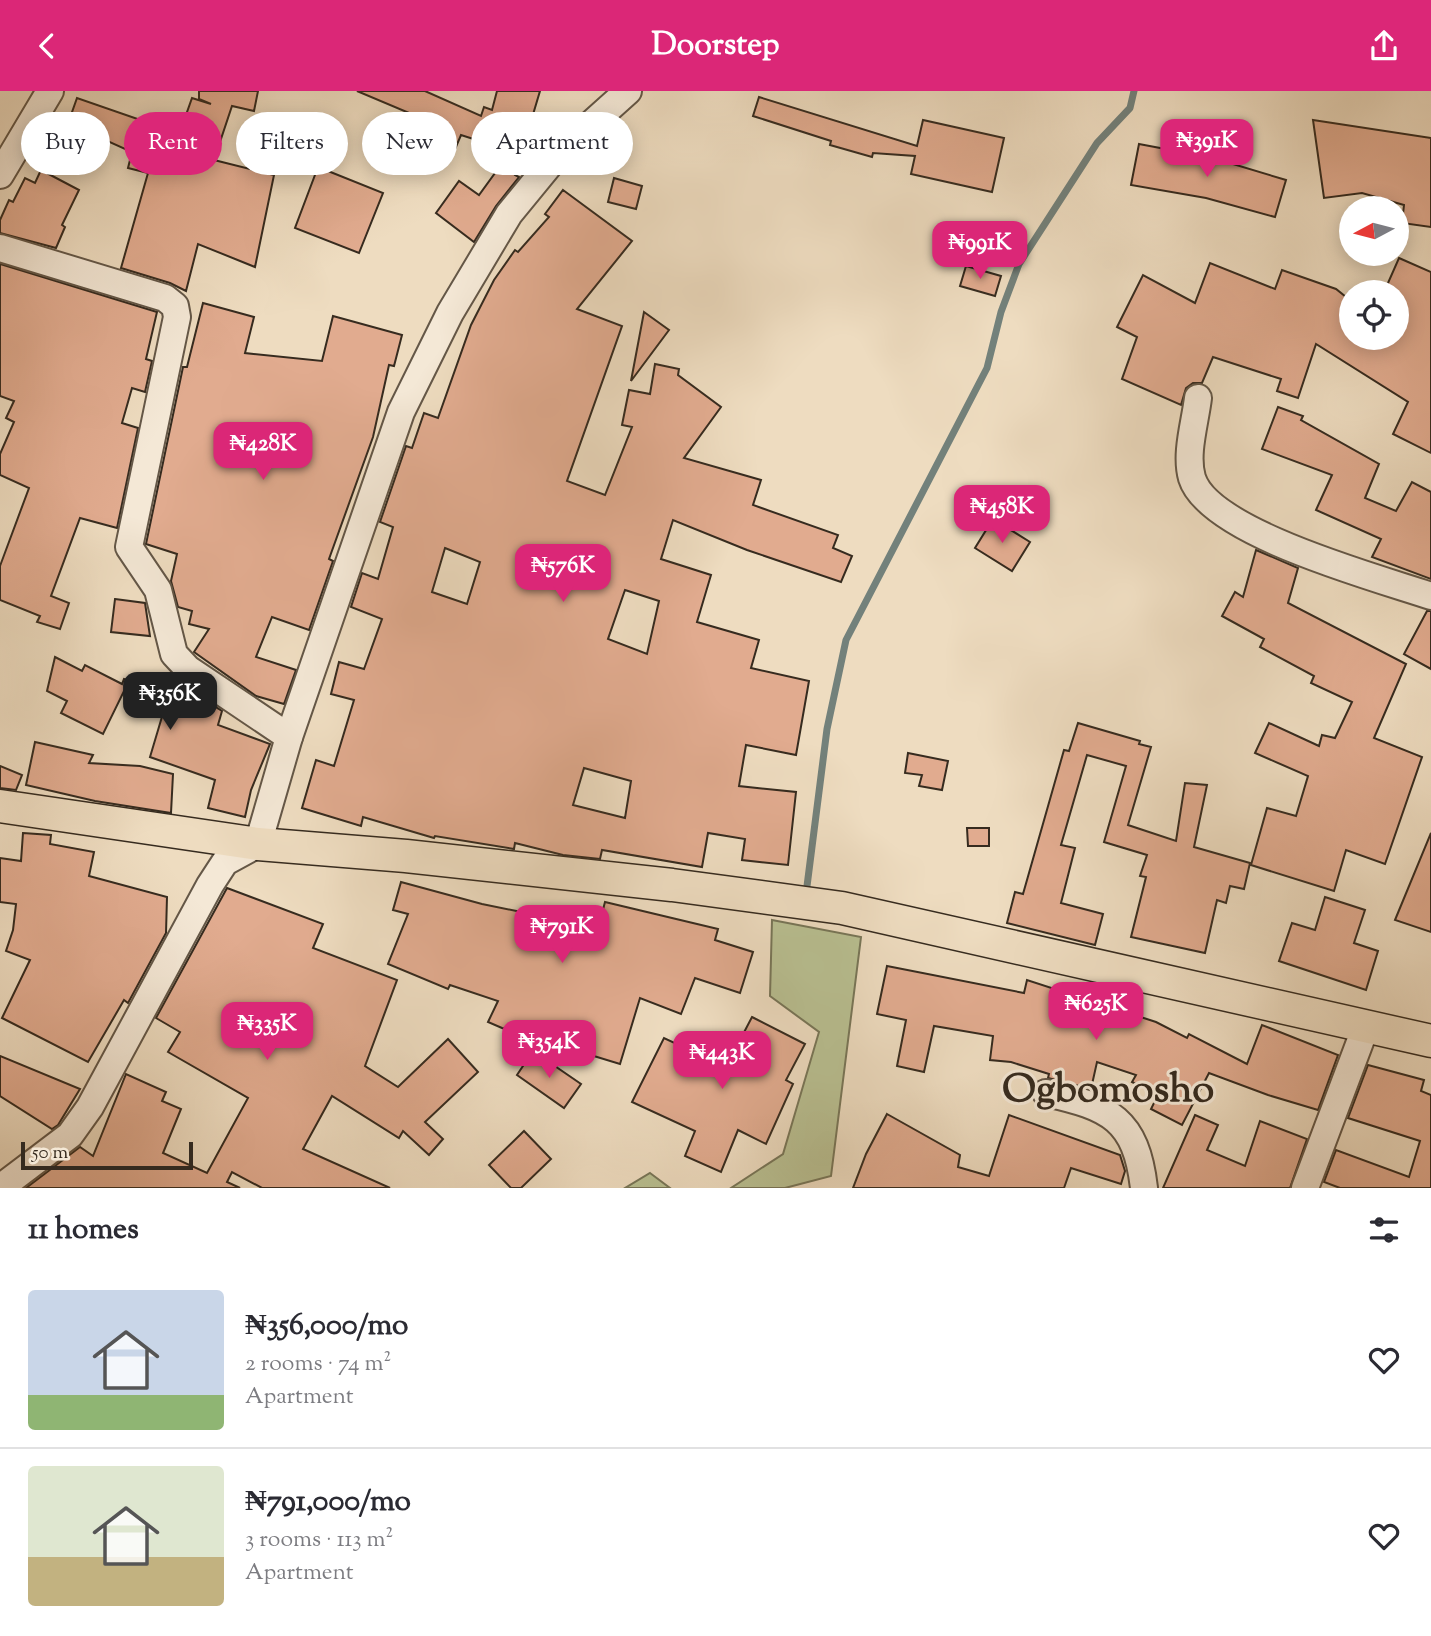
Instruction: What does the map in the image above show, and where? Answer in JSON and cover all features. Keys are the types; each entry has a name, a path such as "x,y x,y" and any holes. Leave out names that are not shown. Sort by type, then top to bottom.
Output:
{"main road":[{"path":"0,806 258,843 658,883 842,908 1431,1041"}],"street":[{"path":"0,175 50,91"},
{"path":"0,1188 70,1135 90,1107 210,885 225,862 258,843 289,737 401,412 450,313 509,214 559,153 628,91"},
{"path":"0,248 165,298 175,306 177,317 130,547 158,590 174,654 188,669 289,737"},
{"path":"1198,398 1189,459 1192,479 1208,501 1238,525 1291,548 1431,596"},
{"path":"1305,1188 1366,1026"},
{"path":"1046,1093 1087,1102 1117,1119 1140,1153 1144,1188"}],"green space":[{"path":"772,920 861,937 831,1176 785,1188 731,1188 783,1154 819,1032 770,996"},
{"path":"650,1173 670,1188 625,1188"}],"building":[{"path":"199,91 258,91 254,111 232,106 222,136 222,112 187,112 192,98 211,104 199,99"},
{"path":"357,91 425,91 472,112 471,138 461,135 457,144 457,112 407,112"},
{"path":"497,91 540,91 534,112 482,112 484,107 492,110"},
{"path":"759,97 917,146 923,120 1004,138 992,192 911,174 915,156 873,153 872,157 830,145 831,141 753,116"},
{"path":"77,98 124,114 124,148 110,142 110,112 72,112"},
{"path":"1313,120 1431,138 1431,227 1409,224 1409,196 1372,196 1362,193 1324,198"},
{"path":"1139,144 1213,158 1286,180 1275,217 1206,198 1131,185"},
{"path":"222,162 236,166 236,175 274,175 255,267 198,244 186,291 170,283 121,268 147,175 222,175"},
{"path":"39,175 50,175 79,190 62,225 65,227 56,248 0,233 0,220 9,200 13,202 25,178 35,183"},
{"path":"315,175 338,175 383,193 359,253 295,228"},
{"path":"494,175 519,177 496,206 474,242 436,213 459,181 479,195"},
{"path":"614,178 642,186 636,209 608,202"},
{"path":"563,190 632,241 577,309 622,326 567,481 605,495 632,427 622,425 629,390 650,394 655,364 679,369 678,375 721,407 684,458 761,480 753,505 838,535 833,548 852,556 841,582 747,550 673,520 661,559 711,575 697,622 759,640 751,668 809,681 796,755 746,745 739,786 796,792 788,865 742,860 745,839 708,833 702,867 602,850 600,859 563,855 515,843 514,849 435,836 434,838 363,817 361,826 302,808 316,760 334,766 354,700 331,694 339,662 364,669 382,619 351,607 362,573 378,579 393,527 380,522 406,446 412,448 424,413 438,418 471,325 494,280 515,250 518,252 549,217 545,214","holes":["445,548 480,562 467,604 432,592","625,590 659,601 647,654 608,639","584,768 631,781 625,818 573,805"]},
{"path":"1409,262 1431,272 1431,453 1393,434 1408,402 1316,344 1298,398 1277,391 1281,379 1213,357 1202,383 1193,383 1186,388 1181,405 1122,379 1137,337 1117,327 1143,275 1195,303 1210,263 1275,289 1282,270 1339,291 1339,350 1409,350 1409,280 1389,280 1395,266 1409,266"},
{"path":"0,264 157,312 146,359 152,361 145,392 132,388 122,423 138,428 117,528 80,518 51,596 69,603 60,629 37,622 40,616 0,600 0,566 29,488 0,475 0,454 14,422 6,418 14,401 0,396"},
{"path":"966,266 1001,276 995,296 960,286"},
{"path":"203,303 254,317 245,353 322,361 333,316 402,335 394,366 389,365 373,437 329,559 333,561 309,630 272,617 256,657 296,670 284,704 256,696 194,652 209,629 189,624 192,611 178,607 171,581 177,554 146,544 183,367 187,367"},
{"path":"644,312 669,330 631,381"},
{"path":"1278,407 1303,416 1301,420 1379,464 1365,498 1396,511 1412,482 1431,492 1431,579 1372,557 1381,539 1316,510 1332,475 1262,449"},
{"path":"993,519 1030,542 1012,571 975,548"},
{"path":"1256,550 1298,568 1288,603 1406,664 1374,738 1422,757 1385,864 1346,850 1334,891 1251,865 1267,808 1296,816 1308,776 1255,753 1269,723 1319,746 1322,735 1335,738 1352,702 1311,683 1314,676 1260,647 1264,639 1222,616 1235,592 1243,597"},
{"path":"115,599 145,603 150,636 111,632"},
{"path":"1427,611 1431,611 1431,669 1404,654"},
{"path":"55,657 82,671 85,665 122,684 124,679 214,706 222,711 218,725 270,744 251,790 245,817 208,808 215,780 150,757 164,710 124,691 103,734 61,713 67,701 47,691"},
{"path":"1078,723 1140,741 1139,744 1151,747 1128,825 1176,841 1185,783 1207,785 1194,847 1250,863 1244,889 1230,886 1226,903 1217,900 1205,953 1131,937 1146,877 1140,876 1147,855 1104,842 1126,766 1087,755 1061,845 1075,848 1061,903 1103,914 1095,945 1007,923 1015,892 1023,894 1064,750 1069,751"},
{"path":"35,742 93,755 89,763 140,766 173,774 171,813 95,801 26,785"},
{"path":"908,753 948,761 942,790 919,786 922,775 905,773"},
{"path":"0,766 22,775 16,790 0,788"},
{"path":"967,828 989,828 989,846 968,846"},
{"path":"23,833 51,835 50,844 94,852 89,876 167,897 166,933 128,1003 124,1000 88,1062 2,1018 30,960 6,951 13,930 16,904 0,902 0,858 21,861"},
{"path":"1431,833 1431,932 1395,920"},
{"path":"401,882 482,904 541,916 544,908 598,929 605,902 718,929 715,940 753,952 740,993 695,978 681,1014 640,998 620,1064 488,1022 498,1001 450,985 448,989 388,964 408,914 393,910"},
{"path":"227,888 323,924 313,948 397,980 365,1066 398,1087 448,1039 478,1072 425,1122 443,1139 429,1155 403,1131 399,1138 332,1096 303,1149 390,1188 262,1188 232,1172 227,1182 240,1188 26,1188 80,1147 93,1156 126,1074 166,1092 162,1101 181,1109 163,1153 207,1173 248,1098 168,1052 180,1032 156,1018"},
{"path":"1325,897 1365,910 1354,943 1378,951 1366,990 1279,961 1292,923 1315,930"},
{"path":"887,966 1024,993 1027,980 1156,1022 1187,1038 1189,1034 1247,1064 1262,1025 1338,1055 1318,1110 1209,1073 1182,1125 1151,1109 1158,1095 1132,1082 1136,1075 1097,1062 1091,1089 1048,1078 1049,1074 1011,1062 990,1060 993,1036 934,1026 924,1072 897,1066 906,1020 877,1014"},
{"path":"752,1017 805,1044 786,1080 793,1084 766,1144 738,1130 721,1172 685,1156 695,1131 632,1102 664,1038 726,1067"},
{"path":"533,1051 581,1084 564,1108 517,1075"},
{"path":"0,1056 80,1089 58,1125 52,1129 0,1096"},
{"path":"1368,1065 1424,1080 1421,1091 1431,1095 1431,1188 1340,1188 1324,1182 1336,1150 1409,1177 1420,1141 1348,1118"},
{"path":"887,1114 960,1155 958,1167 989,1176 1009,1115 1120,1155 1125,1171 1121,1184 1071,1168 1064,1188 853,1188 866,1154"},
{"path":"1195,1115 1218,1125 1207,1150 1245,1166 1260,1121 1307,1139 1290,1188 1163,1188"},
{"path":"524,1131 551,1159 521,1188 511,1188 489,1165"}],"waterway":[{"path":"806,894 827,729 846,640 987,368 1001,312 1019,264 1097,143 1130,108 1134,91"}],"district":[{"name":"Ogbomosho","path":"1108,1087"}]}
